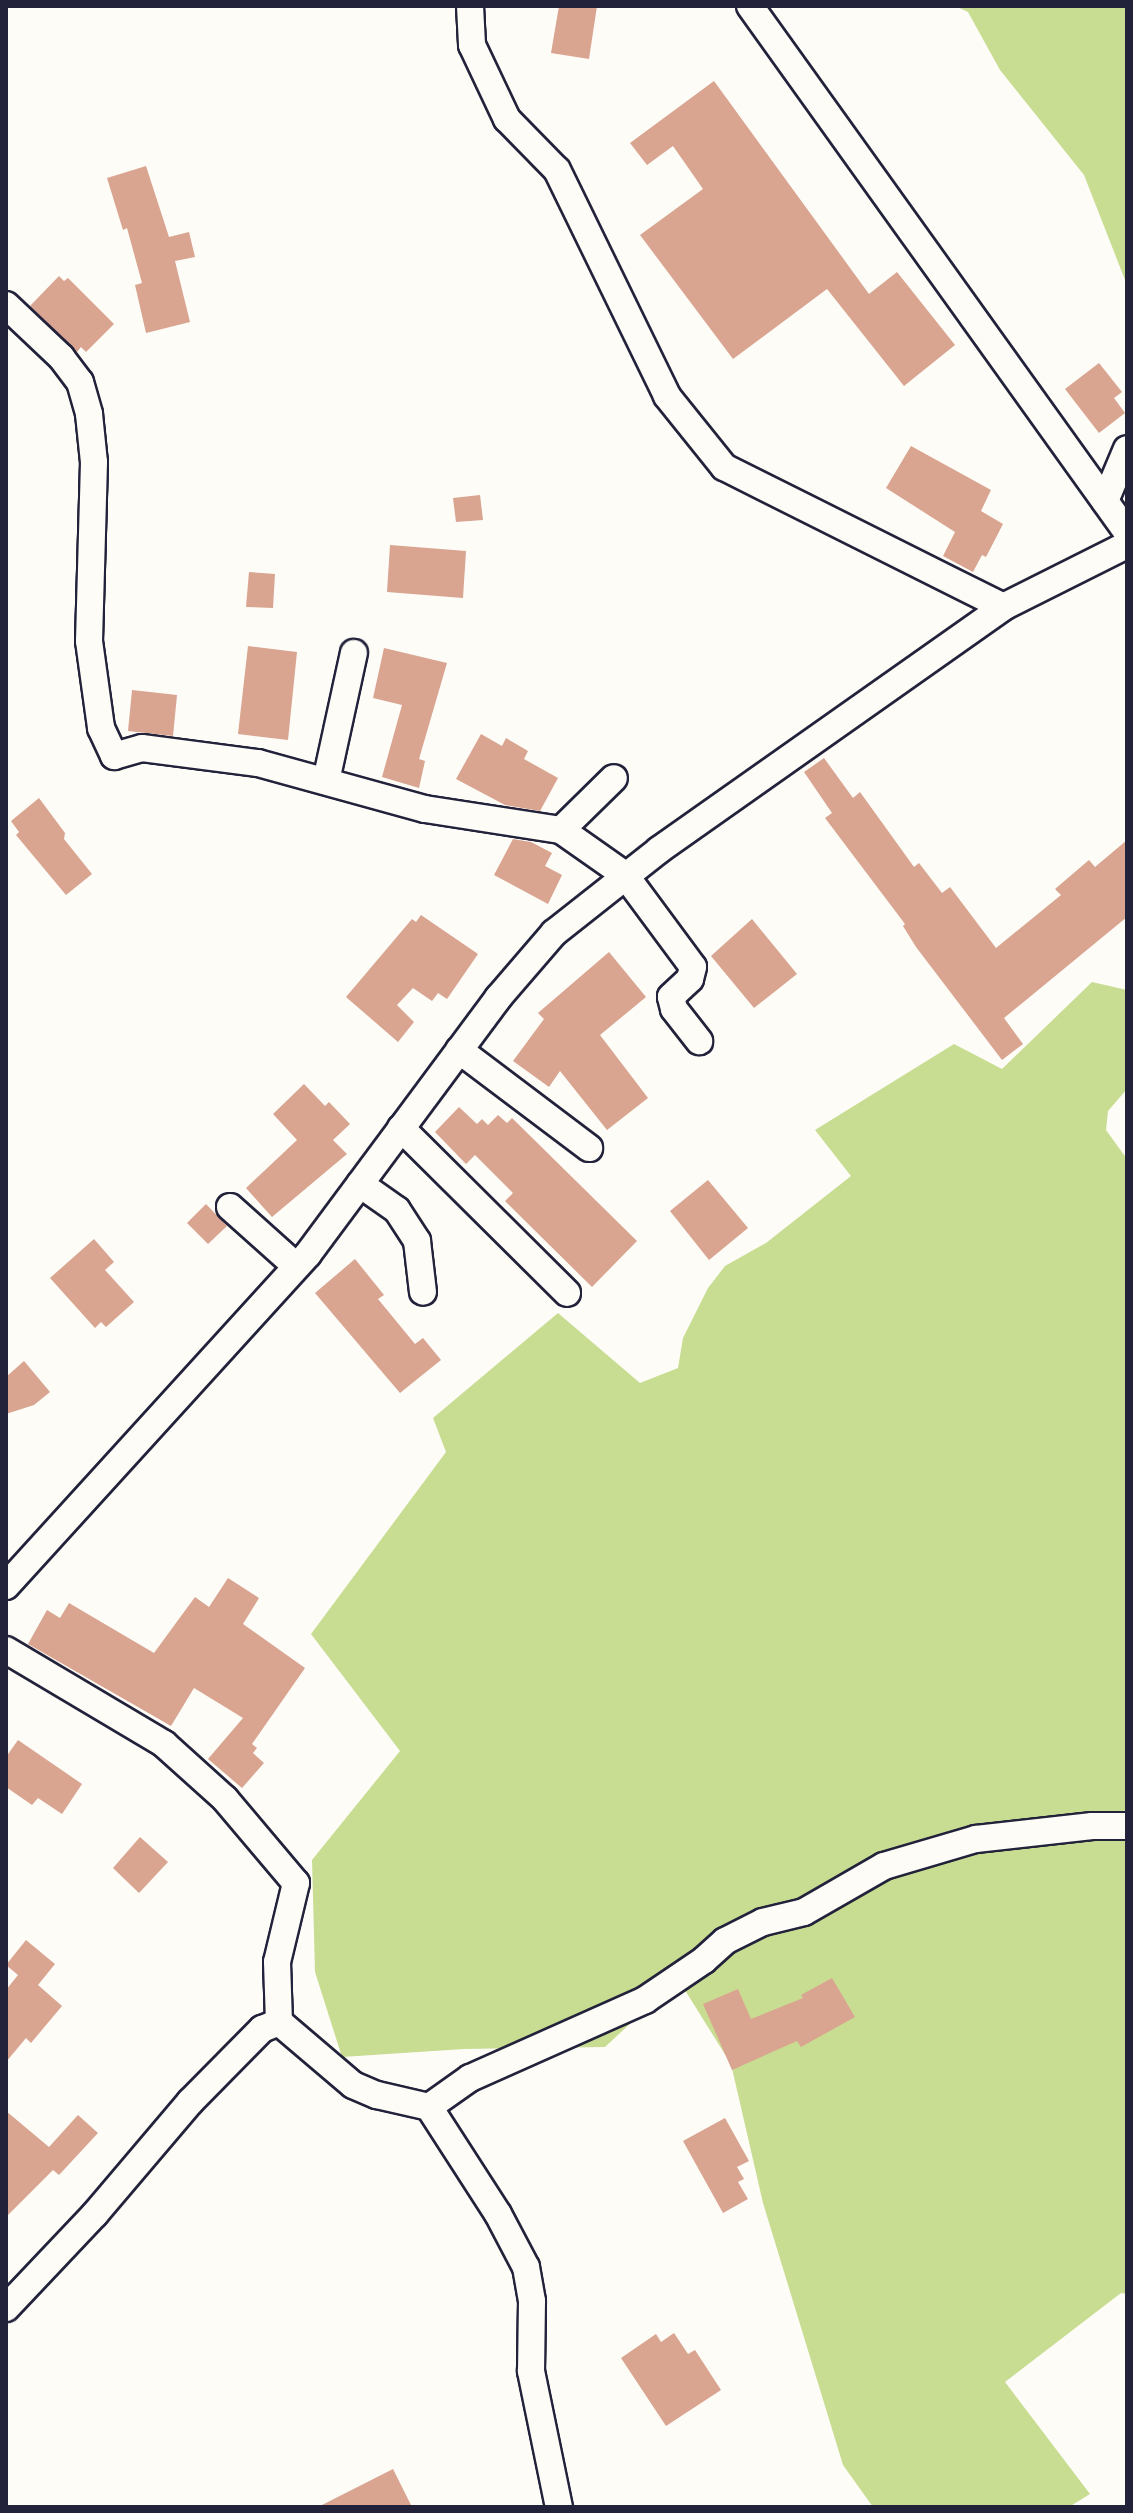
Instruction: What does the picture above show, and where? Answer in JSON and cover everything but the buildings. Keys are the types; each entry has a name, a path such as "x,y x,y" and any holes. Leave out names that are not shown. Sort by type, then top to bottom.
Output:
{"street":[{"path":"470,6 472,45 507,119 557,170 667,396 724,467 1003,607"},
{"path":"750,6 1127,532"},
{"path":"6,305 61,357 80,382 89,414 94,462 89,641 101,728 114,756 142,748 258,763 425,809 561,830 625,875 693,967 690,979 671,997 674,1009 699,1041"},
{"path":"1105,501 1127,449"},
{"path":"6,1586 296,1266 498,998 554,933 625,875 1003,607 1127,545"},
{"path":"326,781 354,653"},
{"path":"561,830 614,778"},
{"path":"459,1050 589,1148"},
{"path":"401,1128 567,1293"},
{"path":"360,1184 397,1210 417,1241 423,1292"},
{"path":"230,1207 296,1266"},
{"path":"6,1650 164,1744 225,1799 296,1883 277,1962 279,2022 353,2085 377,2095 429,2107 457,2156 498,2214 526,2267 532,2301 531,2371 559,2507"},
{"path":"429,2107 470,2078 645,2000 704,1960 725,1941 763,1922 804,1912 884,1866 976,1839 1092,1826 1127,1826"},
{"path":"6,2308 95,2214 190,2102 262,2029 279,2022"}],"green space":[{"path":"955,6 1127,6 1127,285 1084,175 1000,70 968,12"},
{"path":"1092,982 1127,990 1127,1089 1108,1111 1106,1130 1127,1159 1127,2294 1121,2293 1005,2382 1090,2494 1069,2507 873,2507 843,2465 763,2203 731,2064 678,1979 605,2047 464,2049 342,2057 315,1972 312,1860 400,1751 311,1634 446,1452 433,1418 558,1313 640,1383 678,1368 683,1338 708,1288 725,1266 766,1243 851,1176 815,1130 954,1044 1002,1069"}]}
